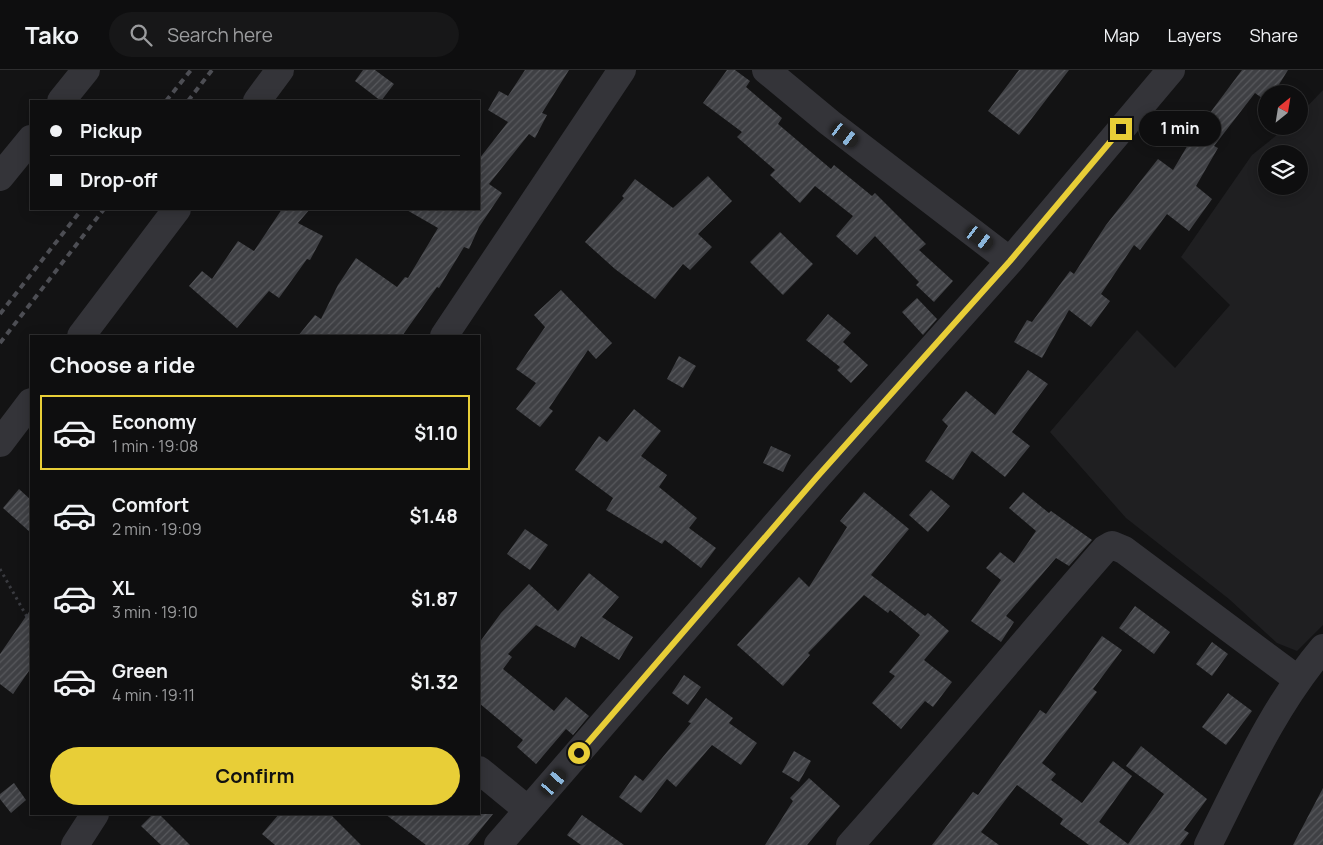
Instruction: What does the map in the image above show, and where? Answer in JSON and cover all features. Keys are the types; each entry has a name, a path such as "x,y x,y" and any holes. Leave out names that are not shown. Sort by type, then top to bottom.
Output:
{"street":[{"path":"62,100 86,70"},
{"path":"258,100 280,70"},
{"path":"445,335 622,70"},
{"path":"766,70 830,123 1010,261"},
{"path":"498,845 817,477 1010,261 1171,70"},
{"path":"0,177 30,140"},
{"path":"82,335 176,210"},
{"path":"0,443 30,403"},
{"path":"850,845 924,763 1061,599 1105,549 1112,545 1124,550 1297,679"},
{"path":"1208,845 1266,729 1297,679 1323,648"},
{"path":"480,771 528,810"},
{"path":"75,845 94,815"}],"path":[{"path":"0,569 30,622"}],"shaded area":[{"path":"1323,90 1323,625 1297,651 1277,643 1229,599 1126,518 1050,432 1137,330 1175,368 1230,305 1181,257 1252,155 1258,150 1258,195 1308,195 1308,145 1264,145 1277,135 1308,135 1308,106"}],"building":[{"path":"363,70 375,70 394,84 382,100 380,100 355,81"},
{"path":"525,70 569,70 542,113 547,115 535,138 529,134 489,184 502,193 479,227 469,249 464,247 439,288 437,287 403,335 299,335 315,315 321,319 338,285 356,258 397,287 405,277 408,278 438,228 407,210 480,210 480,158 508,122 488,110 499,91 508,96"},
{"path":"727,70 735,70 750,81 746,87 782,118 778,124 831,169 834,165 872,196 875,193 926,244 919,250 953,281 934,302 916,285 919,282 875,236 857,255 836,236 853,216 815,186 800,203 770,175 775,170 737,137 742,132 703,103"},
{"path":"1019,70 1069,70 1019,135 988,111"},
{"path":"1242,70 1288,70 1279,85 1258,85 1258,95 1255,93 1214,146 1218,148 1196,186 1212,199 1189,231 1167,214 1140,250 1134,245 1101,294 1110,301 1091,327 1069,310 1042,358 1014,342 1027,320 1032,322 1070,271 1074,274 1106,225 1158,159 1173,170 1195,133"},
{"path":"708,176 732,201 698,234 712,247 690,270 683,264 655,299 615,269 585,242 624,198 622,196 635,179 673,208"},
{"path":"281,210 309,210 298,223 323,236 310,260 307,259 279,298 269,291 237,328 189,286 202,271 212,279 238,241 254,251"},
{"path":"780,232 813,264 783,295 750,262"},
{"path":"561,290 612,343 596,359 588,350 549,408 553,411 540,427 516,409 536,383 516,369 545,327 534,315"},
{"path":"917,298 937,319 923,335 902,312"},
{"path":"828,314 851,333 843,342 868,365 851,383 837,370 840,367 806,340"},
{"path":"679,356 696,366 683,388 667,379"},
{"path":"1028,370 1048,384 1012,432 1030,446 1005,477 972,451 953,480 925,461 948,426 942,420 966,391 995,415"},
{"path":"634,409 661,431 641,456 667,475 659,487 697,518 689,528 716,548 701,568 665,540 662,544 606,510 613,498 575,470 599,436 607,442"},
{"path":"771,446 791,455 783,472 763,463"},
{"path":"19,489 30,499 30,532 3,508"},
{"path":"931,490 950,506 928,532 909,515"},
{"path":"864,492 909,529 871,575 925,616 928,613 949,631 924,660 952,682 933,707 925,701 901,729 872,703 895,676 889,672 920,635 890,610 888,613 864,595 808,653 810,655 783,686 737,645 799,577 809,587 847,527 840,521"},
{"path":"1023,492 1049,513 1051,511 1092,540 1069,566 1056,558 1006,616 1014,622 1001,642 971,621 1001,580 986,568 1000,552 1014,563 1036,531 1009,508"},
{"path":"525,529 548,545 530,570 507,554"},
{"path":"589,573 619,597 602,617 633,637 619,660 581,636 575,648 536,625 508,654 512,657 503,669 554,711 566,697 589,716 573,735 566,729 536,764 517,747 523,740 480,704 480,642 501,613 529,584 558,611"},
{"path":"1135,606 1170,632 1154,654 1119,628"},
{"path":"30,610 30,669 13,694 0,684 0,654"},
{"path":"1102,636 1122,650 1093,689 1097,692 1042,763 1056,774 1051,780 1082,803 1113,761 1132,776 1099,822 1128,844 1164,794 1126,766 1141,746 1207,799 1184,830 1189,833 1180,845 1089,845 1060,824 1063,819 1017,785 981,832 999,845 932,845 973,792 978,795 1040,710 1046,714"},
{"path":"1212,642 1228,654 1212,676 1196,664"},
{"path":"684,675 701,687 688,705 672,693"},
{"path":"1228,693 1252,711 1226,745 1202,727"},
{"path":"706,698 733,718 729,723 757,743 741,765 712,745 676,787 667,779 641,813 619,797 635,775 643,781 691,723 688,722"},
{"path":"794,751 811,761 799,782 782,772"},
{"path":"809,778 840,806 807,845 765,845 793,801 790,798"},
{"path":"14,783 26,800 11,813 0,799 0,794"},
{"path":"1323,788 1323,845 1293,845"},
{"path":"493,814 468,845 426,845 386,815"},
{"path":"152,815 160,815 190,845 161,845 141,826"},
{"path":"278,815 331,815 361,845 275,845 262,834"},
{"path":"582,815 624,845 581,845 567,835"}],"railway":[{"path":"167,100 191,70"},
{"path":"189,100 212,70"},
{"path":"0,314 81,210"},
{"path":"0,343 103,210"}],"route":[{"path":"579,753 817,477 1010,261 1121,129"}]}
